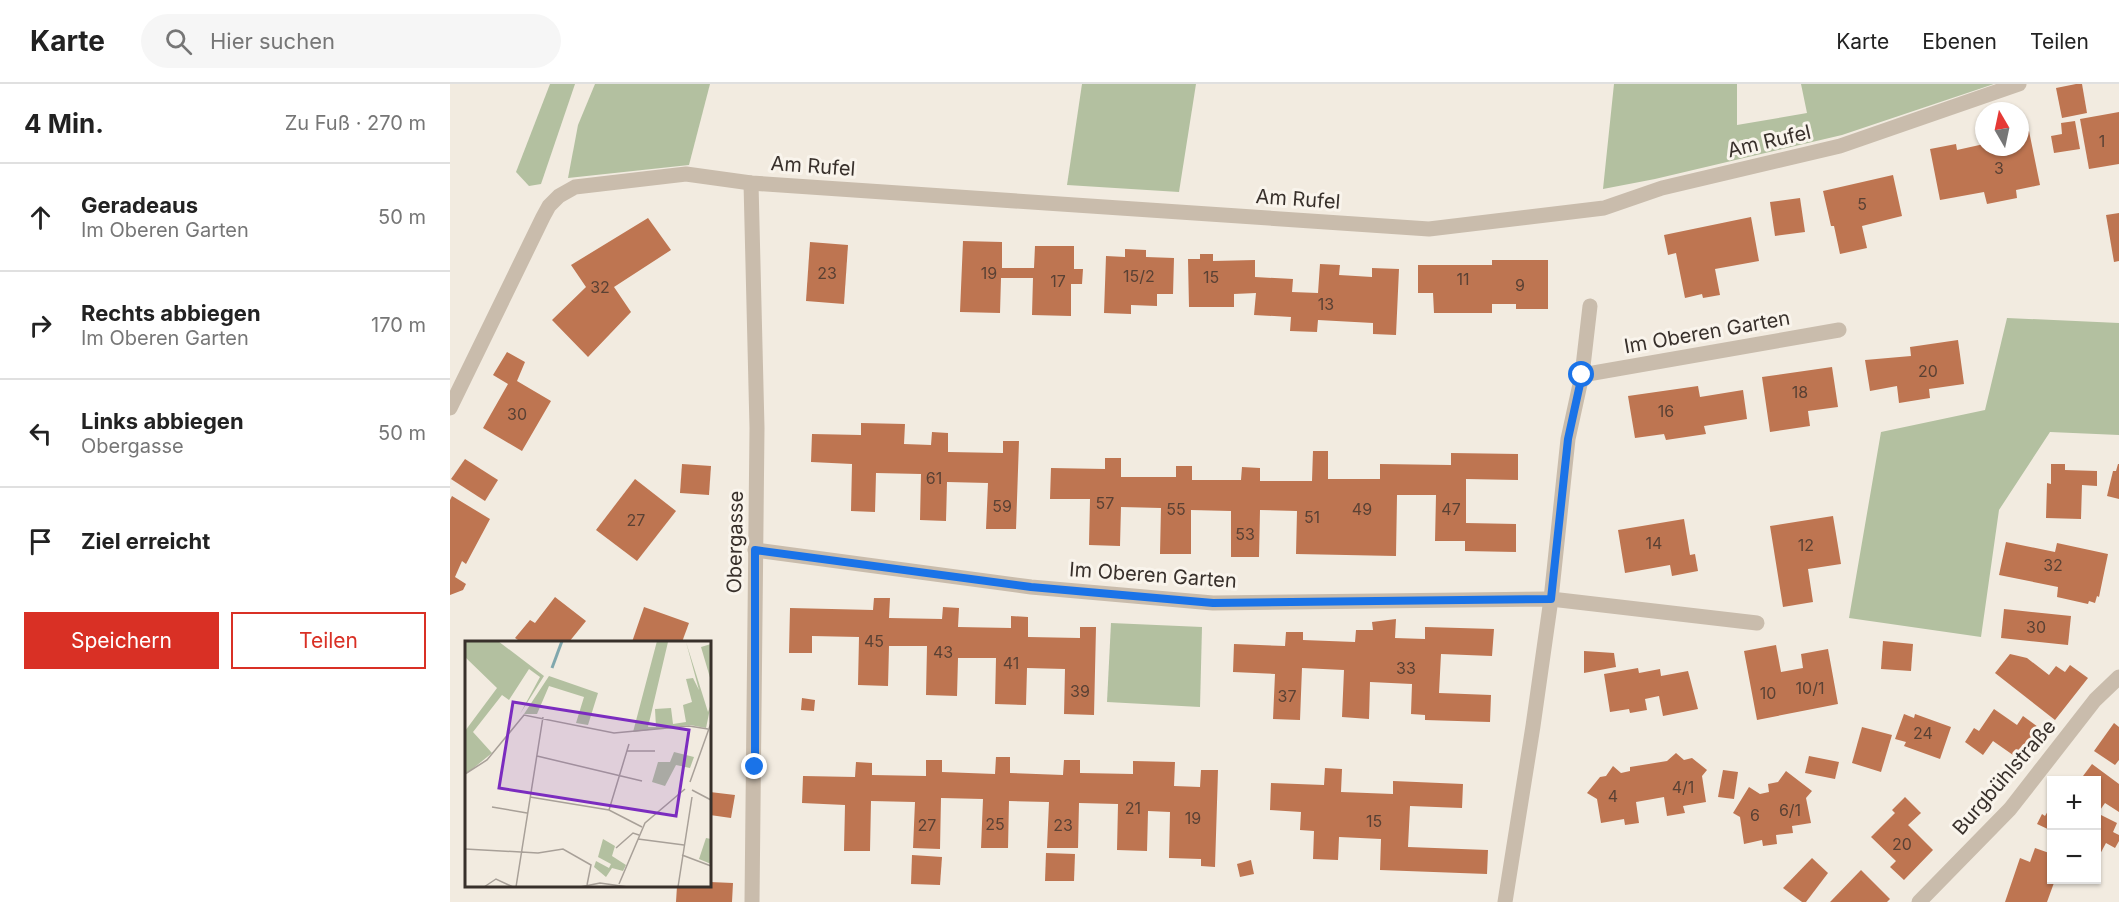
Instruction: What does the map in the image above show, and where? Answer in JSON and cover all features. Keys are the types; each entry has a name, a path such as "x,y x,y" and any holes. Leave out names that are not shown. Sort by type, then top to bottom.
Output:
{"street":[{"name":"Am Rufel","path":"450,408 549,206 559,196 575,187 686,174 751,183 1429,229 1604,208 1662,188 1840,146 2019,84"},
{"name":"Obergasse","path":"751,183 758,428 752,902"},
{"path":"1505,902 1528,763 1551,599 1568,439 1582,375 1590,306"},
{"name":"Im Oberen Garten","path":"1582,375 1839,330"},
{"name":"Im Oberen Garten","path":"755,550 1031,587 1213,603 1551,599 1757,623"},
{"name":"Burgbühlstraße","path":"1919,902 2010,809 2096,700 2119,677"}],"green space":[{"path":"550,84 575,84 541,184 529,186 516,172"},
{"path":"595,84 710,84 689,165 568,178 578,125"},
{"path":"1082,84 1196,84 1179,192 1067,185"},
{"path":"1614,84 1737,84 1737,125 1807,113 1801,84 1994,84 1842,135 1603,189"},
{"path":"2007,318 2119,323 2119,435 2050,432 1999,510 1981,637 1849,618 1881,432 1985,410"},
{"path":"1111,623 1202,627 1200,707 1107,702"}],"building":[{"path":"2082,84 2087,113 2062,118 2056,88"},
{"path":"2119,112 2119,164 2089,169 2080,119"},
{"path":"2075,121 2080,149 2054,153 2051,136 2062,134 2061,123"},
{"path":"2029,131 2040,185 2016,190 2017,198 1987,204 1984,192 1940,200 1930,149 1956,144 1957,150 1975,146 1975,156 2029,156"},
{"path":"1893,175 1902,216 1862,226 1867,248 1840,254 1823,191"},
{"path":"1800,198 1805,232 1775,236 1770,202"},
{"path":"2119,213 2119,261 2114,262 2106,215"},
{"path":"1751,217 1759,261 1715,269 1720,295 1703,298 1702,294 1685,298 1676,253 1668,255 1664,235"},
{"path":"648,218 671,250 614,287 631,312 588,357 552,320 586,287 571,265"},
{"path":"963,241 1002,242 1002,268 1034,268 1035,246 1074,246 1074,269 1083,269 1082,284 1071,284 1071,316 1032,315 1033,278 1001,278 1000,313 960,312"},
{"path":"810,242 848,245 844,304 806,301"},
{"path":"1125,249 1146,250 1146,257 1174,258 1173,294 1157,294 1157,306 1131,305 1131,314 1104,313 1106,256 1125,257"},
{"path":"1200,254 1213,254 1213,261 1255,260 1255,277 1293,279 1292,292 1318,293 1320,264 1340,265 1339,275 1372,277 1372,268 1399,269 1396,335 1373,334 1373,323 1318,320 1317,332 1290,331 1291,317 1254,315 1256,293 1234,294 1234,307 1189,307 1188,259 1200,259"},
{"path":"1492,260 1548,260 1548,309 1516,309 1516,304 1492,304 1492,313 1434,313 1433,293 1418,293 1418,265 1492,265"},
{"path":"1958,340 1964,384 1929,389 1930,398 1899,403 1897,386 1870,391 1865,360 1911,356 1910,347"},
{"path":"507,352 525,362 517,381 551,401 522,451 483,428 508,384 493,375"},
{"path":"1832,367 1838,407 1808,411 1810,426 1770,432 1762,377"},
{"path":"1698,386 1700,397 1743,390 1747,419 1704,426 1706,434 1666,440 1664,434 1635,438 1628,396"},
{"path":"861,423 905,424 904,444 931,445 932,432 948,433 948,452 1003,453 1003,441 1019,441 1016,529 986,529 988,483 947,482 946,521 920,520 921,474 876,473 875,512 851,511 852,464 811,462 812,434 861,435"},
{"path":"1313,451 1328,451 1328,479 1380,479 1380,464 1451,465 1451,453 1518,454 1518,480 1466,479 1466,523 1516,524 1516,552 1465,551 1465,541 1435,541 1436,495 1397,495 1396,556 1296,554 1297,511 1260,510 1259,557 1231,557 1231,511 1191,510 1191,554 1160,554 1161,508 1121,507 1120,546 1089,545 1090,499 1050,499 1051,468 1105,469 1105,458 1121,458 1121,477 1176,477 1176,466 1192,466 1192,480 1241,480 1242,467 1260,468 1260,481 1312,481"},
{"path":"465,459 498,480 485,501 451,479"},
{"path":"682,464 711,466 709,495 680,493"},
{"path":"2051,464 2065,464 2065,470 2097,471 2097,486 2082,485 2081,519 2046,518 2047,483 2051,484"},
{"path":"2118,464 2119,499 2107,496 2113,471 2116,471"},
{"path":"635,479 676,511 637,561 596,530"},
{"path":"452,496 490,519 466,564 462,561 455,577 466,584 463,590 450,595 450,500"},
{"path":"1833,516 1841,564 1808,569 1813,602 1783,607 1770,526"},
{"path":"1684,519 1690,555 1695,554 1698,571 1672,576 1670,565 1625,573 1618,530"},
{"path":"2006,542 2055,552 2057,543 2108,554 2099,597 2097,596 2095,603 2089,601 2088,604 2057,597 2058,587 1999,575"},
{"path":"555,597 586,621 570,641 520,641 515,638 530,620 535,623"},
{"path":"874,598 890,598 889,618 942,619 943,607 959,608 958,627 1011,628 1011,616 1028,617 1028,637 1080,638 1080,627 1096,627 1094,715 1064,714 1065,669 1027,668 1026,705 995,704 996,658 958,658 957,696 926,695 927,646 889,646 888,686 858,685 859,637 812,636 812,653 789,653 790,608 873,610"},
{"path":"644,607 689,623 682,641 632,641"},
{"path":"2004,609 2071,616 2068,645 2001,638"},
{"path":"1396,619 1395,638 1425,639 1425,627 1494,629 1492,656 1441,654 1439,693 1491,695 1490,722 1425,720 1425,715 1411,714 1412,684 1370,682 1369,719 1342,717 1344,670 1302,668 1300,720 1273,719 1275,674 1233,672 1234,644 1285,646 1286,632 1303,632 1303,640 1355,642 1356,630 1373,630 1372,622"},
{"path":"1883,641 1913,644 1911,671 1881,669"},
{"path":"1776,645 1781,672 1803,668 1801,654 1828,649 1838,704 1757,720 1744,651"},
{"path":"1584,651 1614,653 1616,667 1584,673"},
{"path":"2010,654 2027,658 2049,675 2056,666 2065,672 2070,665 2088,678 2055,720 1995,673"},
{"path":"1638,668 1639,673 1660,669 1661,676 1688,671 1698,709 1663,716 1659,696 1645,699 1647,710 1630,713 1629,709 1610,712 1604,674"},
{"path":"802,698 815,700 814,711 801,710"},
{"path":"1994,709 2017,725 2023,716 2038,727 2033,734 2039,739 2023,762 1993,741 1983,755 1965,742 1974,728 1979,731"},
{"path":"1904,714 1914,718 1915,714 1951,727 1940,759 1904,746 1906,742 1895,739"},
{"path":"2114,723 2119,727 2119,760 2115,765 2094,751"},
{"path":"1862,727 1892,735 1881,772 1852,763"},
{"path":"1676,753 1684,760 1692,758 1707,770 1702,776 1706,802 1683,806 1685,813 1667,816 1664,797 1636,802 1639,823 1625,825 1624,819 1601,823 1597,799 1587,793 1600,777 1606,776 1613,766 1621,773 1630,771 1630,767 1667,761"},
{"path":"1809,756 1839,762 1835,779 1805,773"},
{"path":"996,757 1010,757 1010,773 1063,775 1064,760 1080,760 1080,773 1133,774 1133,761 1175,762 1174,786 1200,787 1201,770 1218,770 1215,867 1201,866 1201,859 1169,858 1170,812 1148,811 1147,851 1117,850 1118,804 1079,803 1078,848 1047,848 1049,802 1009,801 1008,848 981,848 983,799 941,798 940,849 913,848 915,802 871,801 870,851 844,851 845,805 802,803 803,776 855,777 856,762 872,763 872,775 926,776 926,760 942,760 942,772 995,774"},
{"path":"2092,764 2119,784 2119,812 2105,803 2101,809 2101,776 2083,776"},
{"path":"1325,768 1342,769 1341,792 1393,794 1393,781 1463,784 1462,808 1410,806 1408,847 1488,850 1487,874 1380,870 1381,839 1339,837 1338,860 1313,859 1314,831 1300,830 1301,812 1270,810 1271,783 1324,785"},
{"path":"1723,770 1738,772 1734,799 1718,797"},
{"path":"1786,771 1812,791 1806,798 1811,823 1792,826 1793,833 1776,835 1777,844 1763,846 1762,840 1744,844 1740,817 1733,813 1749,787 1760,794 1769,792 1768,784 1778,782"},
{"path":"711,792 735,795 731,818 711,815"},
{"path":"1905,797 1921,813 1908,825 1933,850 1904,880 1890,867 1896,861 1871,837 1895,813 1892,810"},
{"path":"2047,813 2047,829 2037,824 2042,814 2045,816"},
{"path":"2101,815 2117,823 2113,832 2119,835 2119,841 2115,848 2106,843 2101,852"},
{"path":"2035,848 2047,852 2047,884 2054,884 2047,902 2005,902 2020,858 2030,862"},
{"path":"1046,853 1075,854 1074,881 1045,881"},
{"path":"912,855 942,857 940,885 911,884"},
{"path":"1812,858 1828,873 1806,902 1802,902 1783,888"},
{"path":"1251,860 1254,874 1240,877 1237,864"},
{"path":"1861,870 1890,899 1887,902 1830,902"},
{"path":"711,882 733,883 732,902 676,902 677,887 711,887"}],"route":[{"path":"755,767 755,550 1031,587 1213,603 1551,599 1568,439 1582,375"}]}
